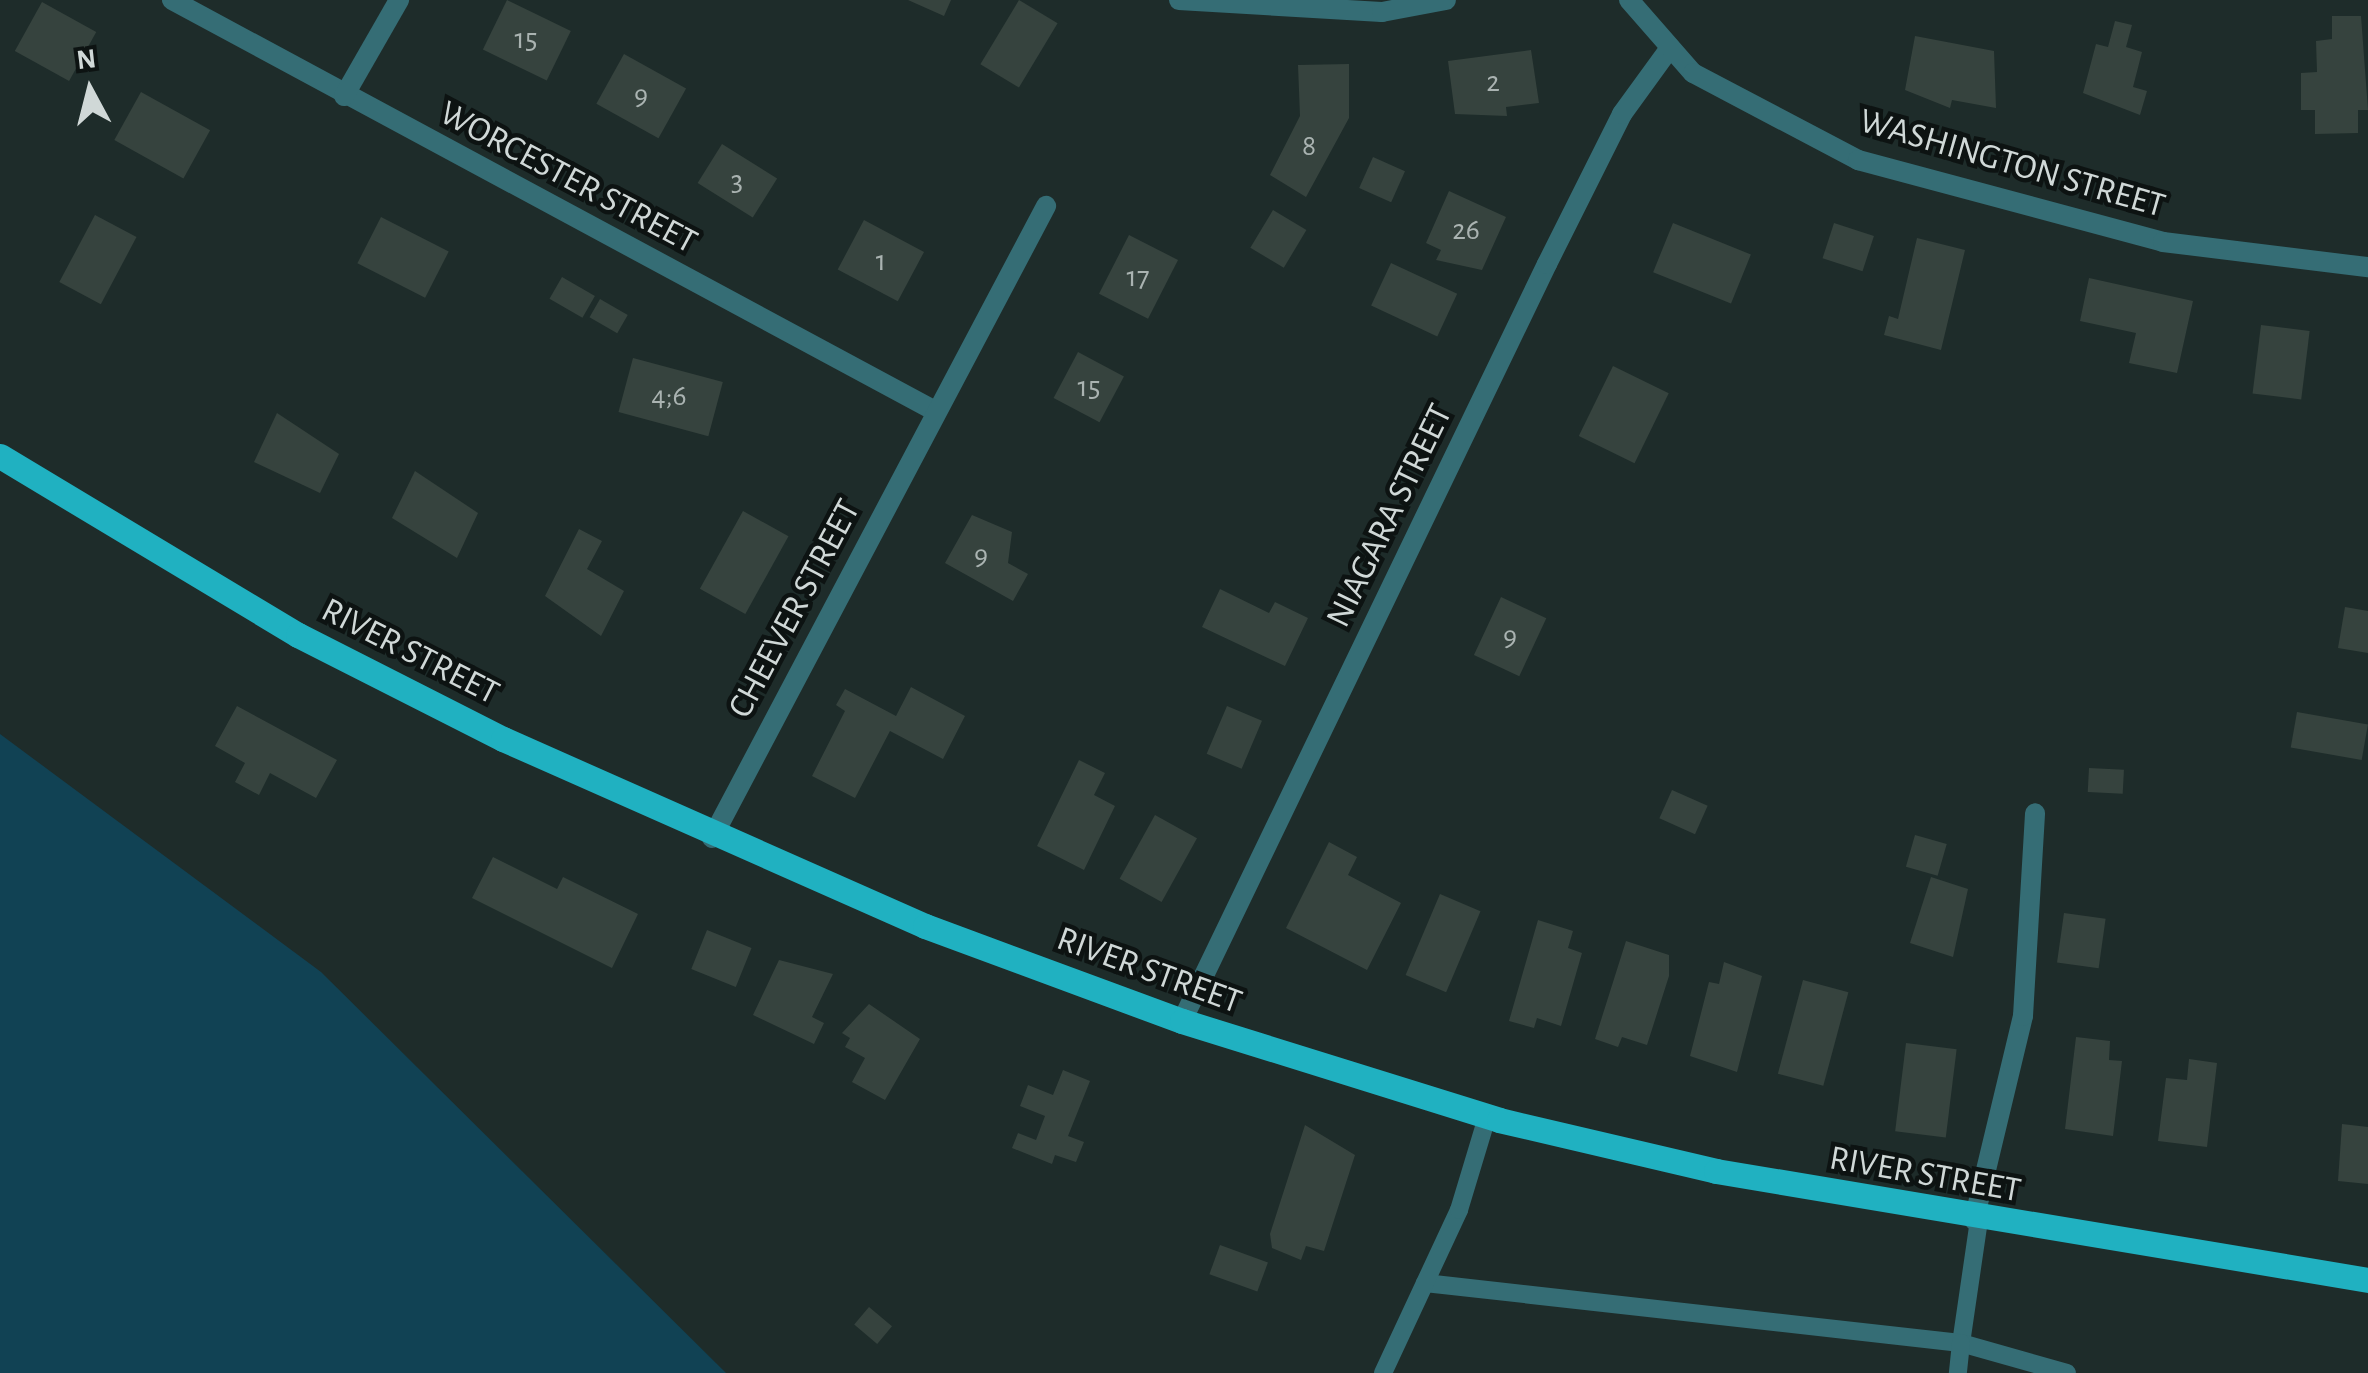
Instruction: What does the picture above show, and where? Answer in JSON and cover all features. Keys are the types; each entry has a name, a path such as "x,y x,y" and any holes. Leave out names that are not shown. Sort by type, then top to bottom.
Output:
{"main road":[{"name":"RIVER STREET","path":"0,456 298,635 712,838 1182,1021 1487,1117 1977,1220 2368,1280"}],"street":[{"name":"WORCESTER STREET","path":"172,0 344,96 935,410"},
{"path":"344,96 400,0"},
{"path":"1179,0 1382,12 1446,0"},
{"name":"WASHINGTON STREET","path":"1629,0 1694,72 1858,160 2163,242 2368,267"},
{"name":"NIAGARA STREET","path":"1182,1021 1622,114 1670,48"},
{"name":"CHEEVER STREET","path":"712,838 1046,206"},
{"path":"1977,1220 2022,1016 2034,812"}],"lane":[{"path":"1382,1373 1426,1283 1487,1117"},
{"path":"1958,1373 1977,1220"},
{"path":"1426,1283 1961,1343 2067,1373"}],"water":[{"path":"0,734 321,972 726,1373 0,1373"}],"building":[{"path":"507,0 571,31 547,81 483,49"},
{"path":"908,0 951,0 944,16"},
{"path":"1019,0 1058,23 1019,87 980,64"},
{"path":"42,2 96,32 69,81 15,51"},
{"path":"2332,16 2361,16 2368,110 2358,110 2358,133 2315,134 2315,110 2301,110 2301,73 2317,72 2316,41 2332,39"},
{"path":"2115,21 2132,25 2126,47 2142,52 2133,87 2147,91 2140,115 2083,93 2096,44 2108,47"},
{"path":"1915,36 1994,51 1996,108 1952,100 1950,108 1905,90"},
{"path":"1531,50 1539,103 1506,107 1507,116 1455,114 1448,61"},
{"path":"624,54 686,88 658,138 596,104"},
{"path":"1349,64 1349,118 1306,197 1270,175 1300,116 1298,65"},
{"path":"141,92 210,130 183,178 114,140"},
{"path":"722,144 777,178 753,217 698,183"},
{"path":"1373,157 1405,171 1391,202 1359,188"},
{"path":"1449,191 1506,217 1482,270 1436,260 1441,250 1426,243"},
{"path":"1273,210 1306,230 1284,268 1250,248"},
{"path":"95,215 136,237 101,304 59,282"},
{"path":"381,217 449,252 425,298 357,263"},
{"path":"864,220 924,252 898,301 838,269"},
{"path":"1673,223 1751,254 1731,304 1653,272"},
{"path":"1834,223 1874,236 1863,271 1823,258"},
{"path":"1129,235 1178,260 1148,319 1099,294"},
{"path":"1917,238 1965,250 1941,350 1884,335 1889,316 1898,319"},
{"path":"1391,263 1457,294 1437,336 1371,306"},
{"path":"562,277 595,296 582,318 550,299"},
{"path":"2089,278 2193,301 2177,373 2129,363 2136,333 2080,321"},
{"path":"600,299 628,315 617,333 590,317"},
{"path":"2261,325 2310,331 2301,399 2253,393"},
{"path":"1078,352 1124,376 1100,422 1054,398"},
{"path":"633,358 723,382 708,436 619,412"},
{"path":"1613,366 1669,393 1635,463 1579,436"},
{"path":"277,413 339,454 320,493 254,462"},
{"path":"415,471 478,513 457,558 392,518"},
{"path":"743,511 788,536 745,614 700,589"},
{"path":"972,515 1012,532 1008,563 1028,574 1013,601 945,563"},
{"path":"579,529 602,541 587,569 624,591 601,636 545,596"},
{"path":"1220,589 1269,613 1275,602 1308,618 1285,666 1202,627"},
{"path":"1501,597 1546,618 1519,676 1474,655"},
{"path":"2345,607 2368,611 2368,653 2338,648"},
{"path":"911,687 965,716 943,759 890,731 855,798 812,776 845,711 836,705 845,689 896,716"},
{"path":"237,706 337,760 316,798 270,773 259,795 235,782 245,763 215,746"},
{"path":"1227,706 1262,721 1242,769 1207,754"},
{"path":"2297,712 2368,725 2362,760 2291,747"},
{"path":"1079,760 1105,773 1094,795 1115,806 1084,870 1037,846"},
{"path":"2089,768 2124,770 2123,794 2088,792"},
{"path":"1672,790 1708,806 1695,834 1659,818"},
{"path":"1155,815 1197,838 1162,902 1120,879"},
{"path":"1915,835 1947,844 1938,876 1906,867"},
{"path":"1329,842 1357,857 1348,875 1401,903 1367,970 1286,928"},
{"path":"493,857 557,889 563,877 638,914 612,968 472,898"},
{"path":"1931,877 1968,889 1953,957 1910,943"},
{"path":"1440,894 1481,911 1446,992 1406,975"},
{"path":"2064,913 2106,919 2099,968 2057,963"},
{"path":"1538,920 1573,931 1568,948 1582,953 1561,1026 1537,1018 1534,1028 1509,1021"},
{"path":"707,930 752,948 736,987 691,969"},
{"path":"1626,941 1669,955 1669,976 1647,1045 1622,1037 1618,1047 1595,1039"},
{"path":"779,960 833,974 812,1017 824,1023 814,1044 753,1015"},
{"path":"1724,962 1762,976 1737,1072 1690,1056 1709,982 1719,984"},
{"path":"1803,980 1848,992 1823,1086 1778,1074"},
{"path":"869,1004 920,1039 885,1100 852,1082 865,1058 845,1047 850,1038 842,1033"},
{"path":"2076,1037 2110,1041 2109,1060 2122,1061 2113,1136 2065,1129"},
{"path":"1906,1043 1957,1049 1946,1138 1895,1131"},
{"path":"2189,1059 2217,1063 2207,1147 2158,1141 2166,1078 2187,1080"},
{"path":"1063,1070 1090,1081 1068,1136 1084,1142 1076,1162 1055,1155 1052,1164 1012,1148 1018,1133 1036,1140 1045,1116 1020,1106 1028,1085 1053,1095"},
{"path":"2342,1124 2368,1127 2368,1184 2338,1181"},
{"path":"1305,1125 1355,1155 1324,1251 1306,1246 1301,1260 1272,1248 1270,1234"},
{"path":"1220,1245 1268,1262 1257,1292 1209,1274"},
{"path":"869,1307 892,1326 877,1344 854,1325"}]}
